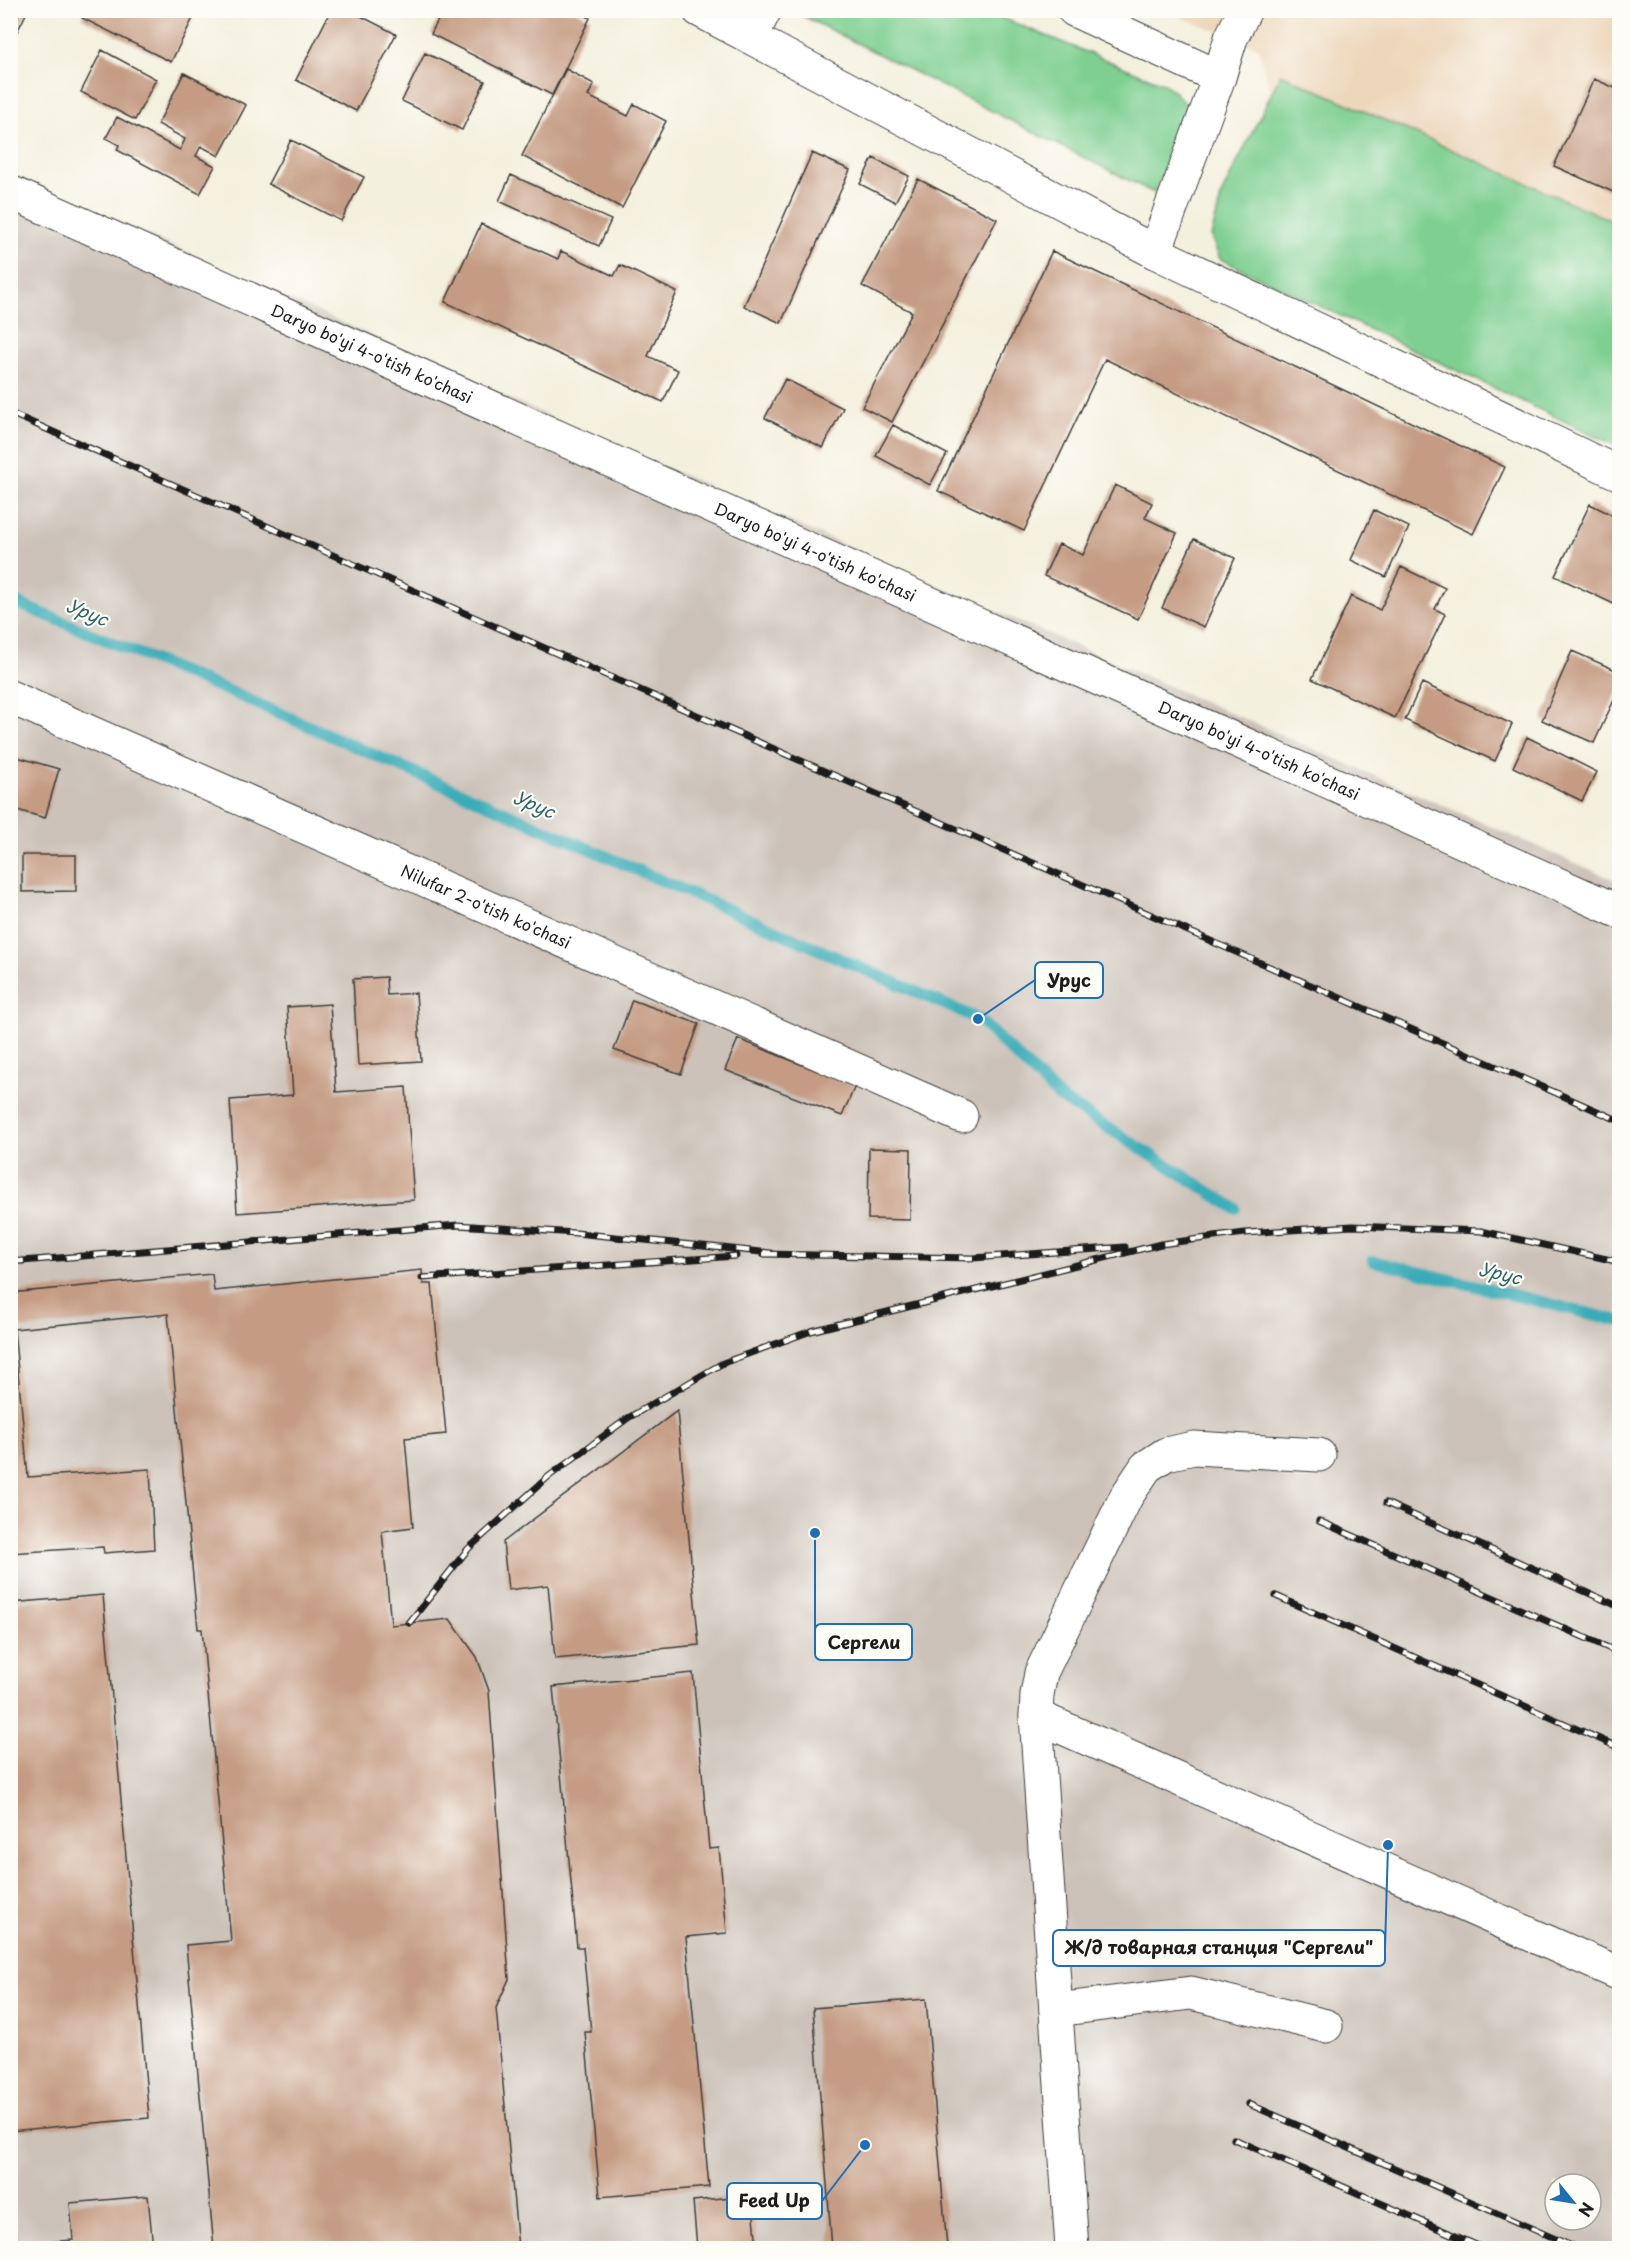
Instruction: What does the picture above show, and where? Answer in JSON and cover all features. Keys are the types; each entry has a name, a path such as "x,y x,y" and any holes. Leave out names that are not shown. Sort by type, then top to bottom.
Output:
{"street":[{"path":"699,10 758,24 1155,252 1620,474"},
{"path":"1074,10 1219,77"},
{"path":"1155,252 1232,38 1245,10"},
{"name":"Daryo bo'yi 4-o'tish ko'chasi","path":"10,192 1620,912"},
{"name":"Nilufar 2-o'tish ko'chasi","path":"10,697 961,1116"},
{"path":"1071,2248 1036,1716 1041,1673 1126,1497 1146,1467 1166,1454 1194,1448 1319,1455"},
{"path":"1036,1716 1620,1974"},
{"path":"1056,2010 1191,1993 1326,2026"}],"shaded area":[{"path":"1164,11 1619,11 1619,242 1270,88 1257,47"},
{"path":"11,173 557,420 1619,882 1619,2248 11,2248"}],"green space":[{"path":"791,10 985,11 1165,84 1178,95 1185,105 1186,117 1174,151 1154,193"},
{"path":"1281,74 1619,224 1619,447 1220,259 1211,237 1222,193"}],"building":[{"path":"10,10 28,10 10,46"},
{"path":"86,10 197,10 171,62 82,18"},
{"path":"331,10 349,10 396,34 356,111 296,80"},
{"path":"443,10 575,10 590,18 552,95 431,34"},
{"path":"102,50 156,79 135,120 81,92"},
{"path":"425,53 485,81 462,130 402,101"},
{"path":"566,69 594,84 588,96 628,116 634,104 666,121 622,208 522,156"},
{"path":"184,73 246,105 219,156 201,146 196,156 215,166 200,194 117,150 119,145 106,138 117,117 180,150 185,139 158,124"},
{"path":"1594,79 1620,90 1620,195 1554,166"},
{"path":"291,140 364,177 341,221 268,184"},
{"path":"812,153 850,170 781,323 744,306"},
{"path":"873,158 909,176 895,202 860,184"},
{"path":"511,175 611,220 599,246 499,201"},
{"path":"918,179 997,219 892,422 862,407 912,312 862,286"},
{"path":"481,224 558,259 561,251 614,276 620,265 677,292 648,356 678,370 663,402 445,302"},
{"path":"1052,251 1505,467 1473,534 1105,359 1024,531 938,491"},
{"path":"785,379 843,408 823,448 765,418"},
{"path":"893,425 947,454 930,485 876,456"},
{"path":"1115,485 1152,503 1145,518 1177,533 1138,619 1044,576 1059,544 1083,555"},
{"path":"1590,504 1620,519 1620,607 1555,576"},
{"path":"1374,510 1409,527 1386,577 1351,560"},
{"path":"1194,539 1235,558 1204,627 1162,608"},
{"path":"1401,567 1445,588 1435,609 1445,614 1395,718 1312,679 1351,596 1380,610"},
{"path":"1572,651 1620,672 1620,687 1594,743 1542,720"},
{"path":"1422,683 1512,724 1495,761 1405,720"},
{"path":"1527,737 1597,772 1582,801 1513,767"},
{"path":"10,755 59,769 45,818 10,808"},
{"path":"22,855 76,855 76,891 22,892"},
{"path":"386,977 387,995 416,993 421,1061 358,1065 353,979"},
{"path":"632,1000 699,1024 681,1074 614,1050"},
{"path":"330,1004 336,1092 406,1087 414,1200 237,1213 230,1100 293,1095 287,1007"},
{"path":"738,1039 855,1086 842,1116 725,1070"},
{"path":"869,1148 911,1149 910,1220 868,1219"},
{"path":"422,1270 423,1284 432,1284 446,1434 405,1438 413,1527 382,1531 391,1625 450,1619 477,1657 489,1691 509,1979 496,2008 518,2248 214,2248 186,1945 231,1941 202,1629 198,1629 168,1314 14,1329 28,1477 150,1469 154,1549 104,1553 103,1547 10,1553 10,1293 212,1274 214,1291"},
{"path":"677,1411 699,1645 555,1659 548,1585 508,1590 503,1542"},
{"path":"103,1595 149,2118 10,2131 10,1603"},
{"path":"693,1673 709,1849 719,1848 727,1933 686,1937 709,2187 600,2197 585,2032 591,2032 583,1947 577,1947 553,1687"},
{"path":"926,1999 947,2248 832,2248 813,2008"},
{"path":"752,2195 757,2248 697,2248 693,2201"},
{"path":"148,2196 153,2248 12,2248 11,2245 73,2240 70,2203"}],"waterway":[{"name":"Урус","path":"10,600 226,690 978,1019 1059,1097 1235,1208"},
{"name":"Урус","path":"1373,1261 1620,1321"}],"railway":[{"path":"10,413 1620,1121"},
{"path":"10,1262 458,1225 576,1233 771,1253"},
{"path":"409,1623 468,1549 548,1477 628,1418 723,1363 811,1331 1161,1244 1245,1233 1352,1226 1481,1231 1620,1262"},
{"path":"763,1254 973,1258 1125,1247"},
{"path":"422,1278 736,1256"},
{"path":"1386,1503 1620,1607"},
{"path":"1319,1521 1620,1653"},
{"path":"1276,1596 1620,1748"},
{"path":"1249,2104 1576,2248"},
{"path":"1234,2139 1483,2248"}],"place":[{"name":"Урус","path":"978,1019"},
{"name":"Сергели","path":"815,1533"},
{"name":"Ж/д товарная станция \"Сергели\"","path":"1388,1845"},
{"name":"Feed Up","path":"865,2145"}]}
